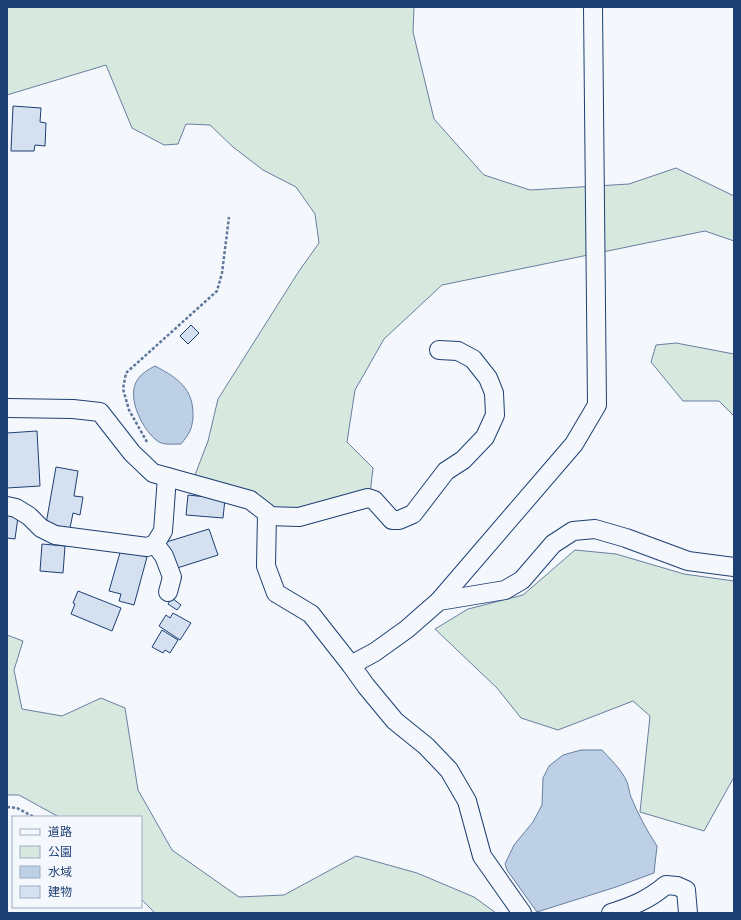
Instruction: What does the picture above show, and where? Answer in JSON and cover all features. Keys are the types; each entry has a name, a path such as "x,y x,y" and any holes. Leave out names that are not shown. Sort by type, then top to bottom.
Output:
{"street":[{"path":"351,665 375,652 406,629 439,601 574,444 597,405 593,7"},
{"path":"267,516 299,517 368,498 374,500 392,520 399,520 413,514 446,471 463,460 485,437 495,415 494,393 488,378 473,359 458,351 440,350"},
{"path":"7,408 73,408 100,412 132,453 153,473 250,500 267,513 266,566 276,593 311,614 395,722 426,746 449,770 467,801 482,856 522,913"},
{"path":"7,506 16,508 29,516 41,528 55,535 147,547 155,544 163,531 167,477"},
{"path":"439,601 505,590 522,580 554,544 573,531 595,529 626,538 688,560 734,567"},
{"path":"155,544 164,556 172,577 168,592"},
{"path":"611,913 637,904 654,895 666,885 677,886 686,890 688,913"}],"path":[{"path":"150,448 129,410 123,390 126,373 218,291 222,273 228,217"},
{"path":"7,807 17,808 32,816"}],"green space":[{"path":"7,7 414,7 413,32 434,119 484,175 530,190 629,184 676,168 734,196 734,241 705,231 442,285 384,339 355,390 347,442 373,468 370,494 277,513 256,492 195,475 208,441 218,399 299,271 319,243 315,214 296,187 263,170 233,147 210,125 186,124 178,144 164,145 132,128 106,65 7,95"},
{"path":"676,343 734,354 734,416 719,401 683,401 651,362 656,345"},
{"path":"575,550 616,554 684,574 734,581 734,777 704,831 640,812 650,716 633,701 558,730 521,718 497,688 435,629 468,609 523,595"},
{"path":"7,635 23,641 14,670 22,709 62,716 101,698 125,708 138,790 172,850 239,897 284,895 356,856 417,873 474,897 496,913 155,913 142,900 142,816 57,816 19,795 7,795"}],"water":[{"path":"155,366 177,380 183,386 191,399 193,407 192,425 181,444 161,443 153,437 142,422 135,404 135,386 138,379"},
{"path":"581,750 602,750 616,765 625,778 637,810 657,846 654,873 616,887 537,912 507,870 505,864 514,845 533,822 542,805 543,778 549,766 563,755"}],"building":[{"path":"13,106 41,108 40,122 46,123 45,146 35,145 34,151 11,151"},
{"path":"191,325 199,333 188,344 180,336"},
{"path":"37,431 40,486 7,488 7,433"},
{"path":"56,467 78,471 74,496 83,497 80,515 73,513 70,528 46,524"},
{"path":"188,495 225,499 223,518 186,515"},
{"path":"7,515 18,517 15,539 7,538"},
{"path":"209,529 218,555 171,570 163,543"},
{"path":"42,544 65,546 63,573 40,571"},
{"path":"121,549 147,557 134,605 119,601 121,594 109,591"},
{"path":"78,591 121,608 112,631 71,614 75,604 73,603"},
{"path":"172,598 181,605 177,610 168,604"},
{"path":"173,613 191,623 180,640 159,626 166,615 170,618"},
{"path":"162,630 178,640 170,653 165,650 163,653 152,647"}]}
